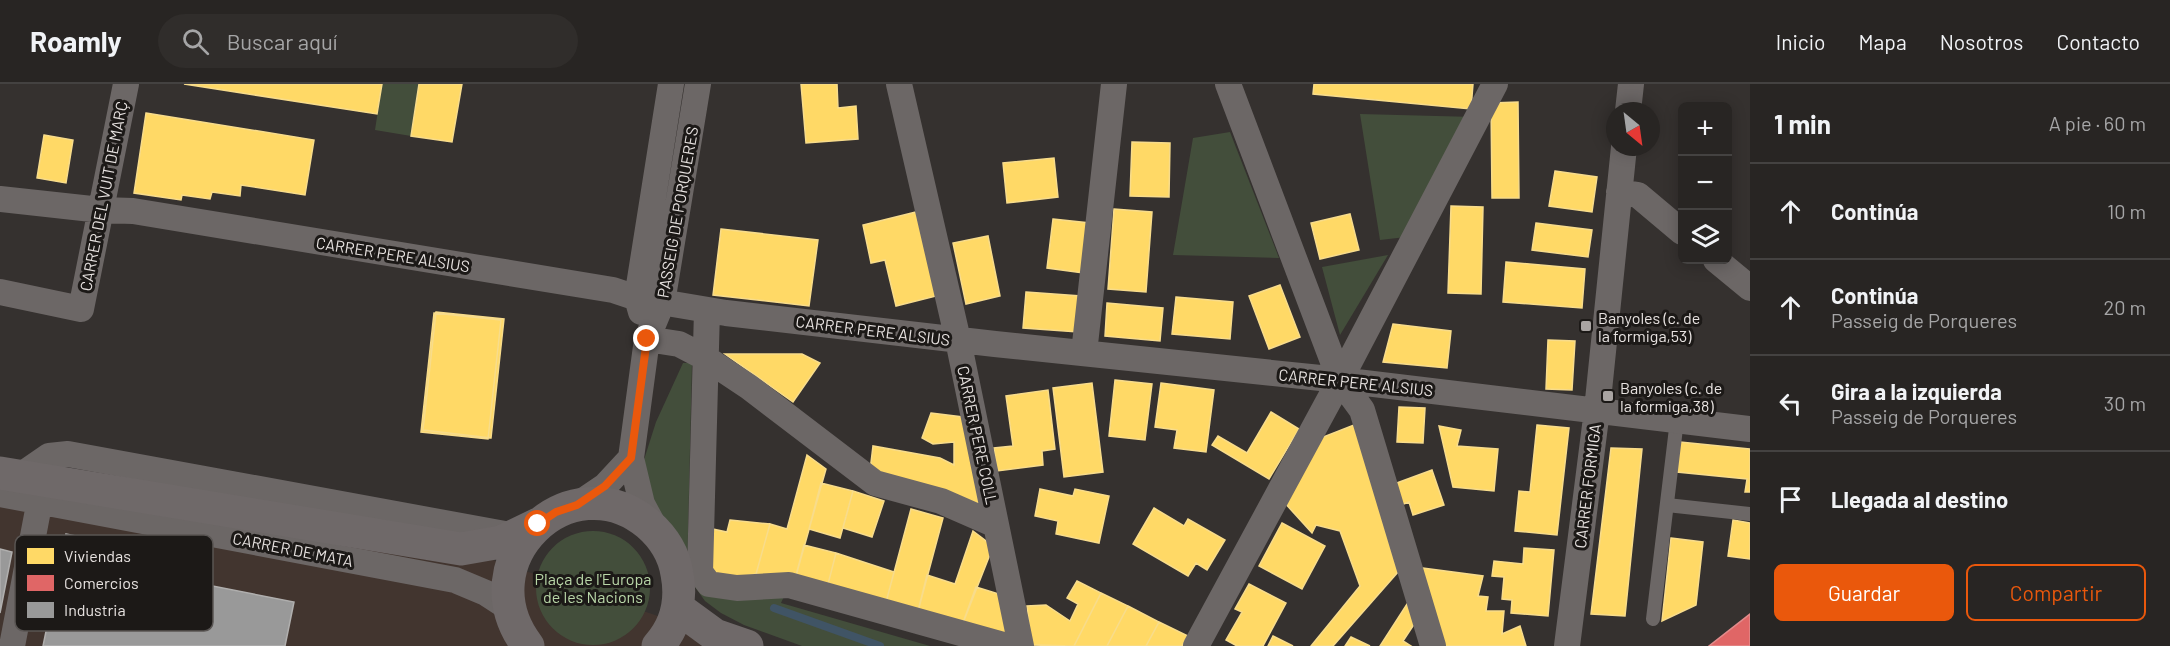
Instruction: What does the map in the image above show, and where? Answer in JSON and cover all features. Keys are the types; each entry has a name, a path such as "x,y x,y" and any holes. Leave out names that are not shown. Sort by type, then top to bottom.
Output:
{"main road":[{"name":"CARRER DE MATA","path":"20,485 461,549 501,542 525,530"},
{"path":"513,622 511,562 522,542 525,530 556,512 577,505 599,504 620,508 639,516 656,530 668,547 676,566 680,587 678,608 672,626 660,644"},
{"name":"CARRER DE MATA","path":"461,549 494,572 513,622"},
{"path":"678,608 715,635 747,646"},
{"path":"660,644 715,635"}],"street":[{"name":"CARRER DEL VUIT DE MARÇ","path":"0,292 81,309 126,84"},
{"name":"PASSEIG DE PORQUERES","path":"647,339 637,297 671,84"},
{"name":"PASSEIG DE PORQUERES","path":"656,530 642,504 631,458 647,339 662,303 698,84"},
{"name":"CARRER PERE COLL","path":"899,84 958,340 1021,646"},
{"path":"1084,353 1114,84"},
{"path":"1228,84 1340,380 1362,410 1433,646"},
{"path":"1196,646 1340,380 1495,84"},
{"path":"1629,102 1632,84"},
{"name":"CARRER FORMIGA","path":"1567,646 1597,410 1623,156"},
{"path":"1619,192 1638,195 1678,228"},
{"name":"CARRER PERE ALSIUS","path":"0,199 100,210 133,211 613,290 662,303 707,310 958,340 1340,380 1750,429"},
{"path":"1721,264 1750,288"},
{"path":"707,310 700,572 709,584 737,588 789,585 1007,646"},
{"path":"647,339 679,344 704,357 749,387 875,483 941,501 996,525"},
{"path":"18,535 20,485 49,456 68,454 525,530"},
{"path":"577,505 605,486 631,458"},
{"name":"CARRER DE MATA","path":"20,485 455,580 486,593 513,622"},
{"path":"12,646 15,586"}],"lane":[{"path":"1653,619 1677,420"},
{"path":"1667,505 1750,514"}],"shaded area":[{"path":"0,472 461,549 746,646 0,646"}],"green space":[{"path":"382,84 419,84 411,136 375,130"},
{"path":"1360,114 1475,117 1406,237 1380,240"},
{"path":"1230,132 1279,258 1173,255 1193,138"},
{"path":"1388,255 1340,335 1322,267"},
{"path":"683,363 692,363 687,576 645,497 642,466 656,422"},
{"name":"Plaça de l'Europa de les Nacions","path":"593,531 615,536 633,548 645,566 650,588 645,610 633,628 615,640 593,645 571,640 553,628 541,610 536,588 541,566 553,548 571,536"},
{"path":"687,576 786,592 781,603 930,646 802,646 744,625 721,613 705,601"}],"building: Viviendas":[{"path":"184,84 382,84 377,114"},
{"path":"419,84 462,84 452,142 411,136"},
{"path":"801,84 837,84 838,108 856,106 858,139 806,143"},
{"path":"1314,84 1473,84 1471,109 1313,94"},
{"path":"1518,102 1519,198 1492,198 1491,103"},
{"path":"146,113 314,140 305,195 241,185 240,196 212,192 210,199 182,195 181,200 134,193"},
{"path":"44,135 73,140 66,183 37,178"},
{"path":"1132,142 1170,143 1169,197 1130,196"},
{"path":"1054,158 1058,197 1007,203 1003,163"},
{"path":"1555,171 1597,177 1592,212 1549,206"},
{"path":"1451,206 1483,207 1481,294 1448,293"},
{"path":"1114,209 1152,212 1146,292 1108,289"},
{"path":"916,212 936,296 896,306 885,260 871,263 863,225"},
{"path":"1350,214 1359,250 1320,259 1311,223"},
{"path":"1053,219 1090,223 1083,273 1047,268"},
{"path":"1536,223 1592,230 1588,257 1532,250"},
{"path":"721,229 818,240 809,306 713,295"},
{"path":"988,236 1000,296 966,304 953,243"},
{"path":"1506,262 1585,269 1582,308 1503,302"},
{"path":"1280,285 1300,337 1269,349 1249,296"},
{"path":"1026,292 1081,296 1078,332 1023,328"},
{"path":"1176,297 1233,302 1230,339 1172,334"},
{"path":"1107,303 1163,308 1160,341 1105,336"},
{"path":"436,312 504,319 491,438 423,430"},
{"path":"434,313 501,320 488,439 421,432"},
{"path":"1393,324 1451,331 1447,368 1383,362"},
{"path":"1548,340 1575,341 1572,390 1546,389"},
{"path":"725,354 802,354 820,363 793,402"},
{"path":"1115,380 1152,384 1145,440 1109,436"},
{"path":"1092,383 1103,472 1064,477 1053,388"},
{"path":"1161,383 1214,390 1206,452 1174,448 1177,430 1155,427"},
{"path":"1048,390 1055,449 1042,451 1043,465 997,471 994,448 1013,446 1006,396"},
{"path":"1399,407 1425,408 1423,443 1397,442"},
{"path":"1271,412 1299,429 1269,479 1212,445 1218,436 1247,453"},
{"path":"931,413 963,417 979,504 870,471 873,446 940,458 954,465 954,442 933,444 922,438"},
{"path":"1354,425 1398,572 1333,646 1311,646 1360,586 1340,531 1316,525 1312,533 1283,501 1318,439"},
{"path":"1537,425 1569,428 1557,535 1515,531 1519,491 1530,492"},
{"path":"1439,426 1461,430 1457,446 1498,449 1494,491 1453,487"},
{"path":"1680,442 1750,449 1750,492 1745,492 1747,479 1677,472"},
{"path":"1611,448 1642,449 1625,616 1591,614"},
{"path":"807,455 826,469 794,583 756,574 770,524 787,529"},
{"path":"1432,470 1444,505 1413,515 1409,502 1401,505 1394,484"},
{"path":"821,483 853,491 840,538 809,529"},
{"path":"1040,489 1073,496 1075,489 1109,496 1099,543 1056,534 1058,521 1035,516"},
{"path":"853,491 884,501 872,537 843,528"},
{"path":"1154,508 1184,526 1188,519 1225,540 1207,570 1196,563 1188,576 1133,544"},
{"path":"911,509 943,518 917,615 885,606"},
{"path":"730,520 770,524 756,574 715,582 709,566 708,528 727,532"},
{"path":"1733,520 1750,523 1750,559 1728,556"},
{"path":"1282,523 1325,546 1302,589 1259,566"},
{"path":"973,531 990,544 991,552 961,628 917,615 927,575 955,584"},
{"path":"1671,538 1703,542 1696,605 1662,621"},
{"path":"804,545 836,553 826,592 794,583"},
{"path":"1524,548 1554,550 1548,616 1511,613 1512,600 1502,599 1504,577 1492,576 1494,561 1523,564"},
{"path":"836,553 894,572 885,606 826,592"},
{"path":"1415,567 1483,576 1478,596 1488,597 1486,611 1504,611 1502,634 1520,626 1526,646 1438,646"},
{"path":"1077,581 1101,593 1074,646 1031,645 1027,606 1046,605 1070,621 1078,604 1067,598"},
{"path":"1249,584 1286,603 1263,646 1237,646 1226,640 1242,612 1235,609"},
{"path":"976,587 999,594 1010,628 1005,641 961,628"},
{"path":"1101,593 1128,606 1107,646 1074,646"},
{"path":"1407,604 1415,623 1403,641 1411,646 1380,646"},
{"path":"1128,606 1159,622 1146,646 1107,646"},
{"path":"1159,622 1188,636 1182,646 1146,646"},
{"path":"1273,636 1293,646 1268,646"},
{"path":"1351,637 1370,646 1345,646"}],"building: Comercios":[{"path":"1750,614 1750,646 1709,646"}],"building: Industria":[{"path":"0,549 12,552 0,613"},
{"path":"213,586 294,602 285,646 43,646 46,631 213,631"}],"waterway":[{"path":"774,608 880,646"}],"place":[{"name":"Banyoles (c. de la formiga,53)","path":"1586,326"},
{"name":"Banyoles (c. de la formiga,38)","path":"1608,396"}],"route":[{"path":"538,524 556,512 577,505 605,486 631,458 647,339"}]}
